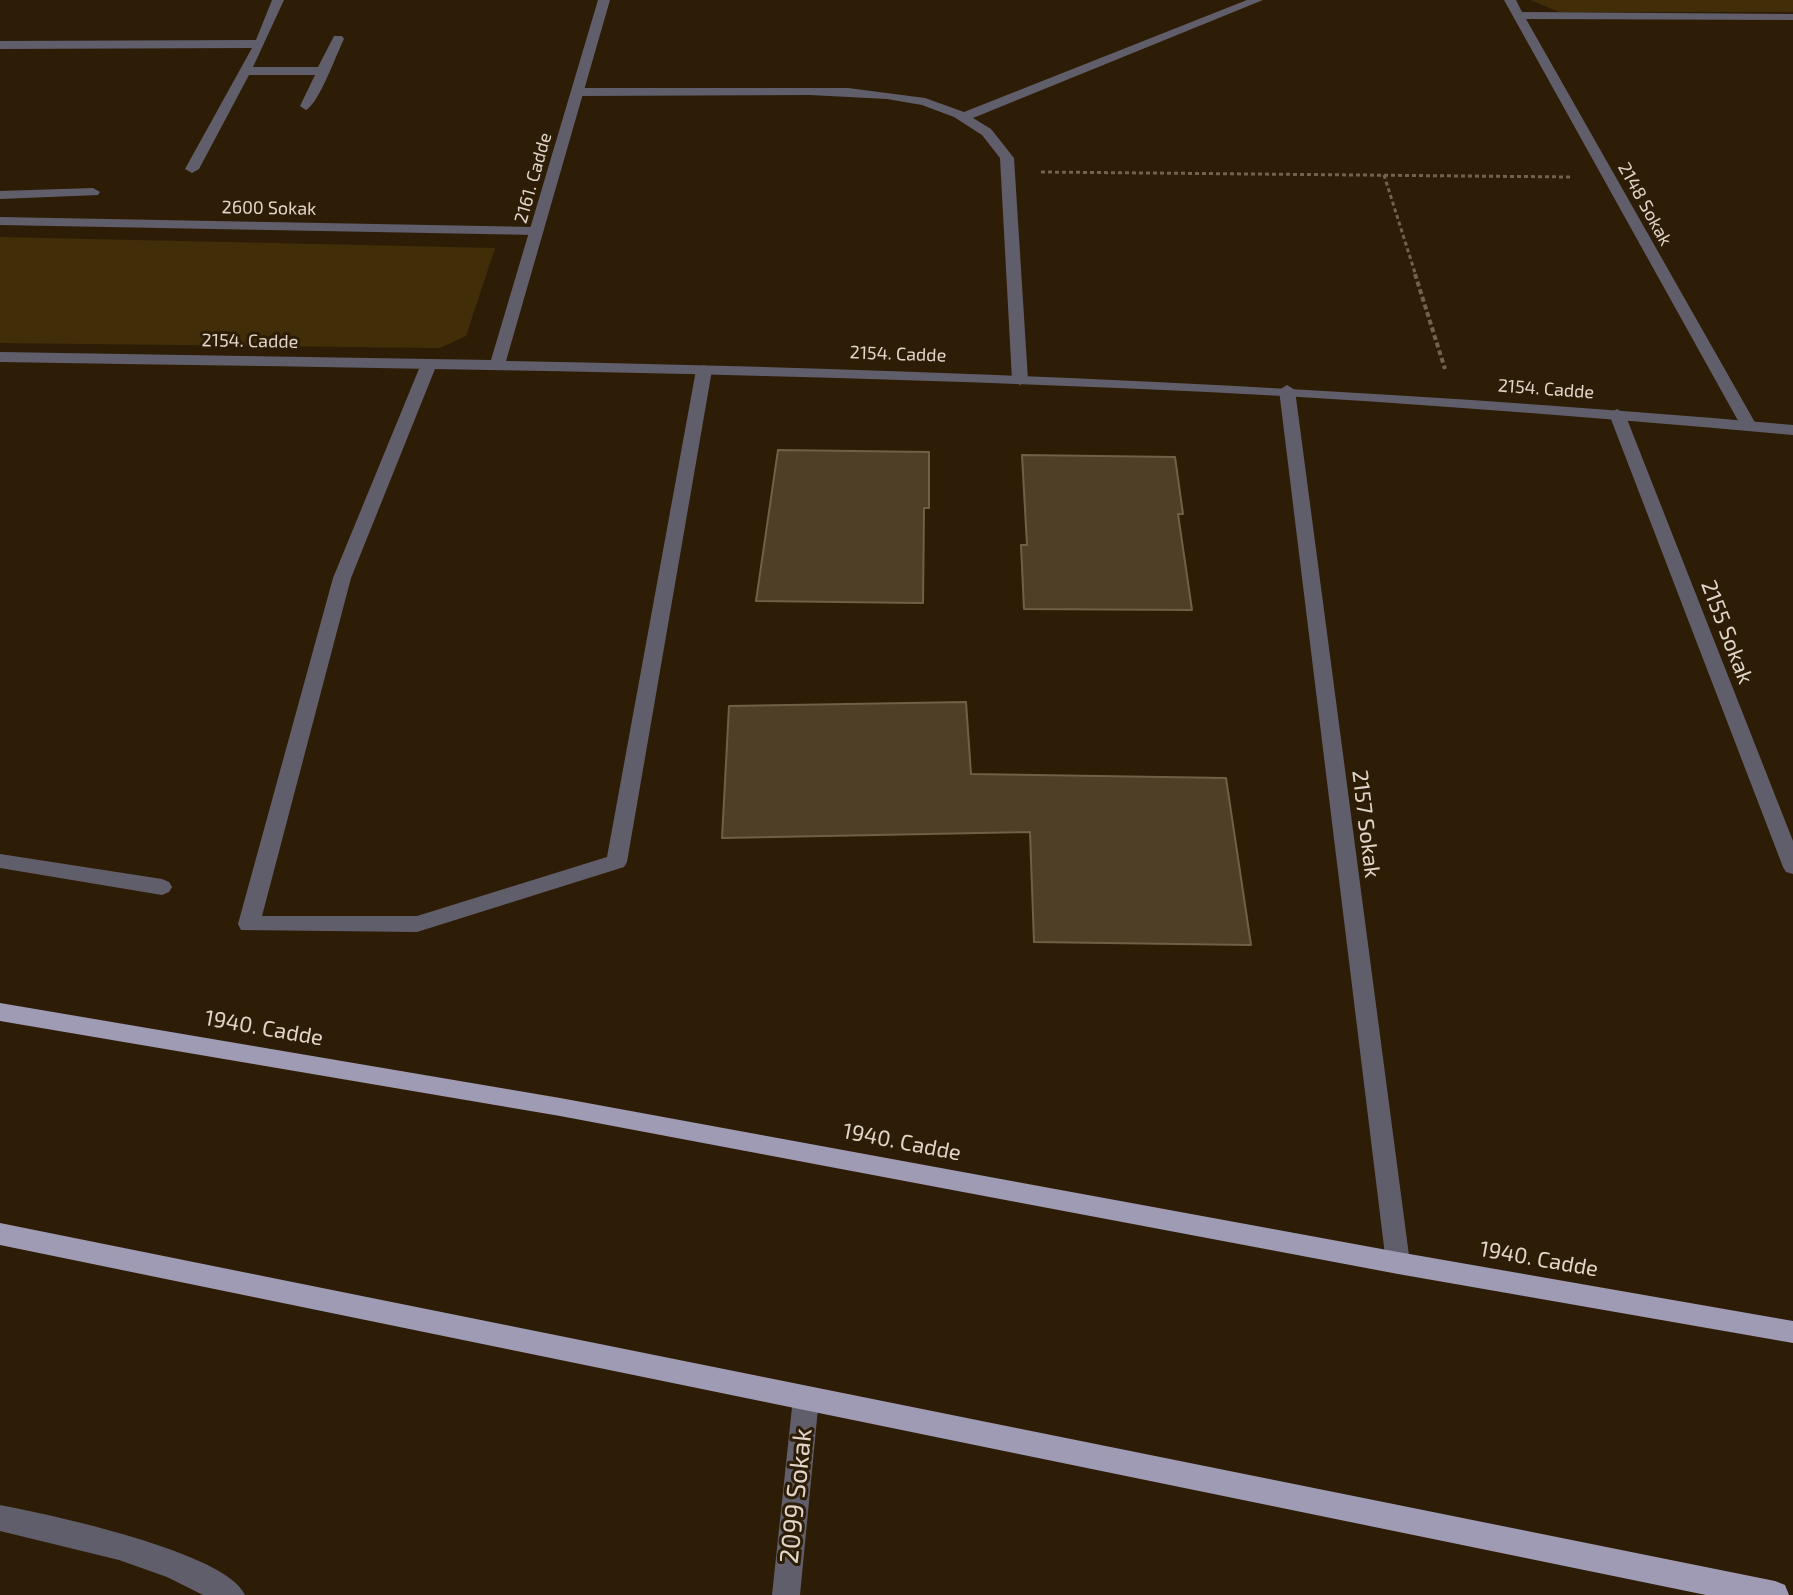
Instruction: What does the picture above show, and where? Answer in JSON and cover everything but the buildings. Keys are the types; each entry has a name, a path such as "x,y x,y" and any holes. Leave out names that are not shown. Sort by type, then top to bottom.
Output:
{"main road":[{"name":"1940. Cadde","path":"0,1012 545,1104 1398,1263 1793,1332"},
{"path":"0,1234 1775,1595"}],"street":[{"path":"192,169 260,44 278,0"},
{"name":"2161. Cadde","path":"497,366 604,0"},
{"path":"963,117 1257,0"},
{"name":"2148 Sokak","path":"1510,0 1749,426"},
{"path":"1519,15 1793,17"},
{"path":"306,106 338,39"},
{"path":"0,45 260,44"},
{"path":"245,71 323,71"},
{"path":"577,92 857,93 915,100 963,117 1001,147 1008,171 1020,380"},
{"path":"0,195 93,192"},
{"name":"2600 Sokak","path":"0,221 536,231"},
{"name":"2154. Cadde","path":"0,357 704,370 1287,390 1793,430"},
{"path":"429,364 342,578 249,924 417,924 617,862 704,370"},
{"name":"2157 Sokak","path":"1287,390 1398,1263"},
{"name":"2155 Sokak","path":"1617,414 1793,867"},
{"path":"0,861 162,887"},
{"name":"2099 Sokak","path":"786,1595 806,1398"},
{"path":"0,1518 101,1539 166,1561 231,1595"}],"path":[{"path":"1008,171 1609,177"},
{"path":"1384,175 1455,403"}],"shaded area":[{"path":"1530,0 1793,0 1793,12 1559,12"},
{"path":"0,237 495,248 466,336 440,348 0,343"}]}
